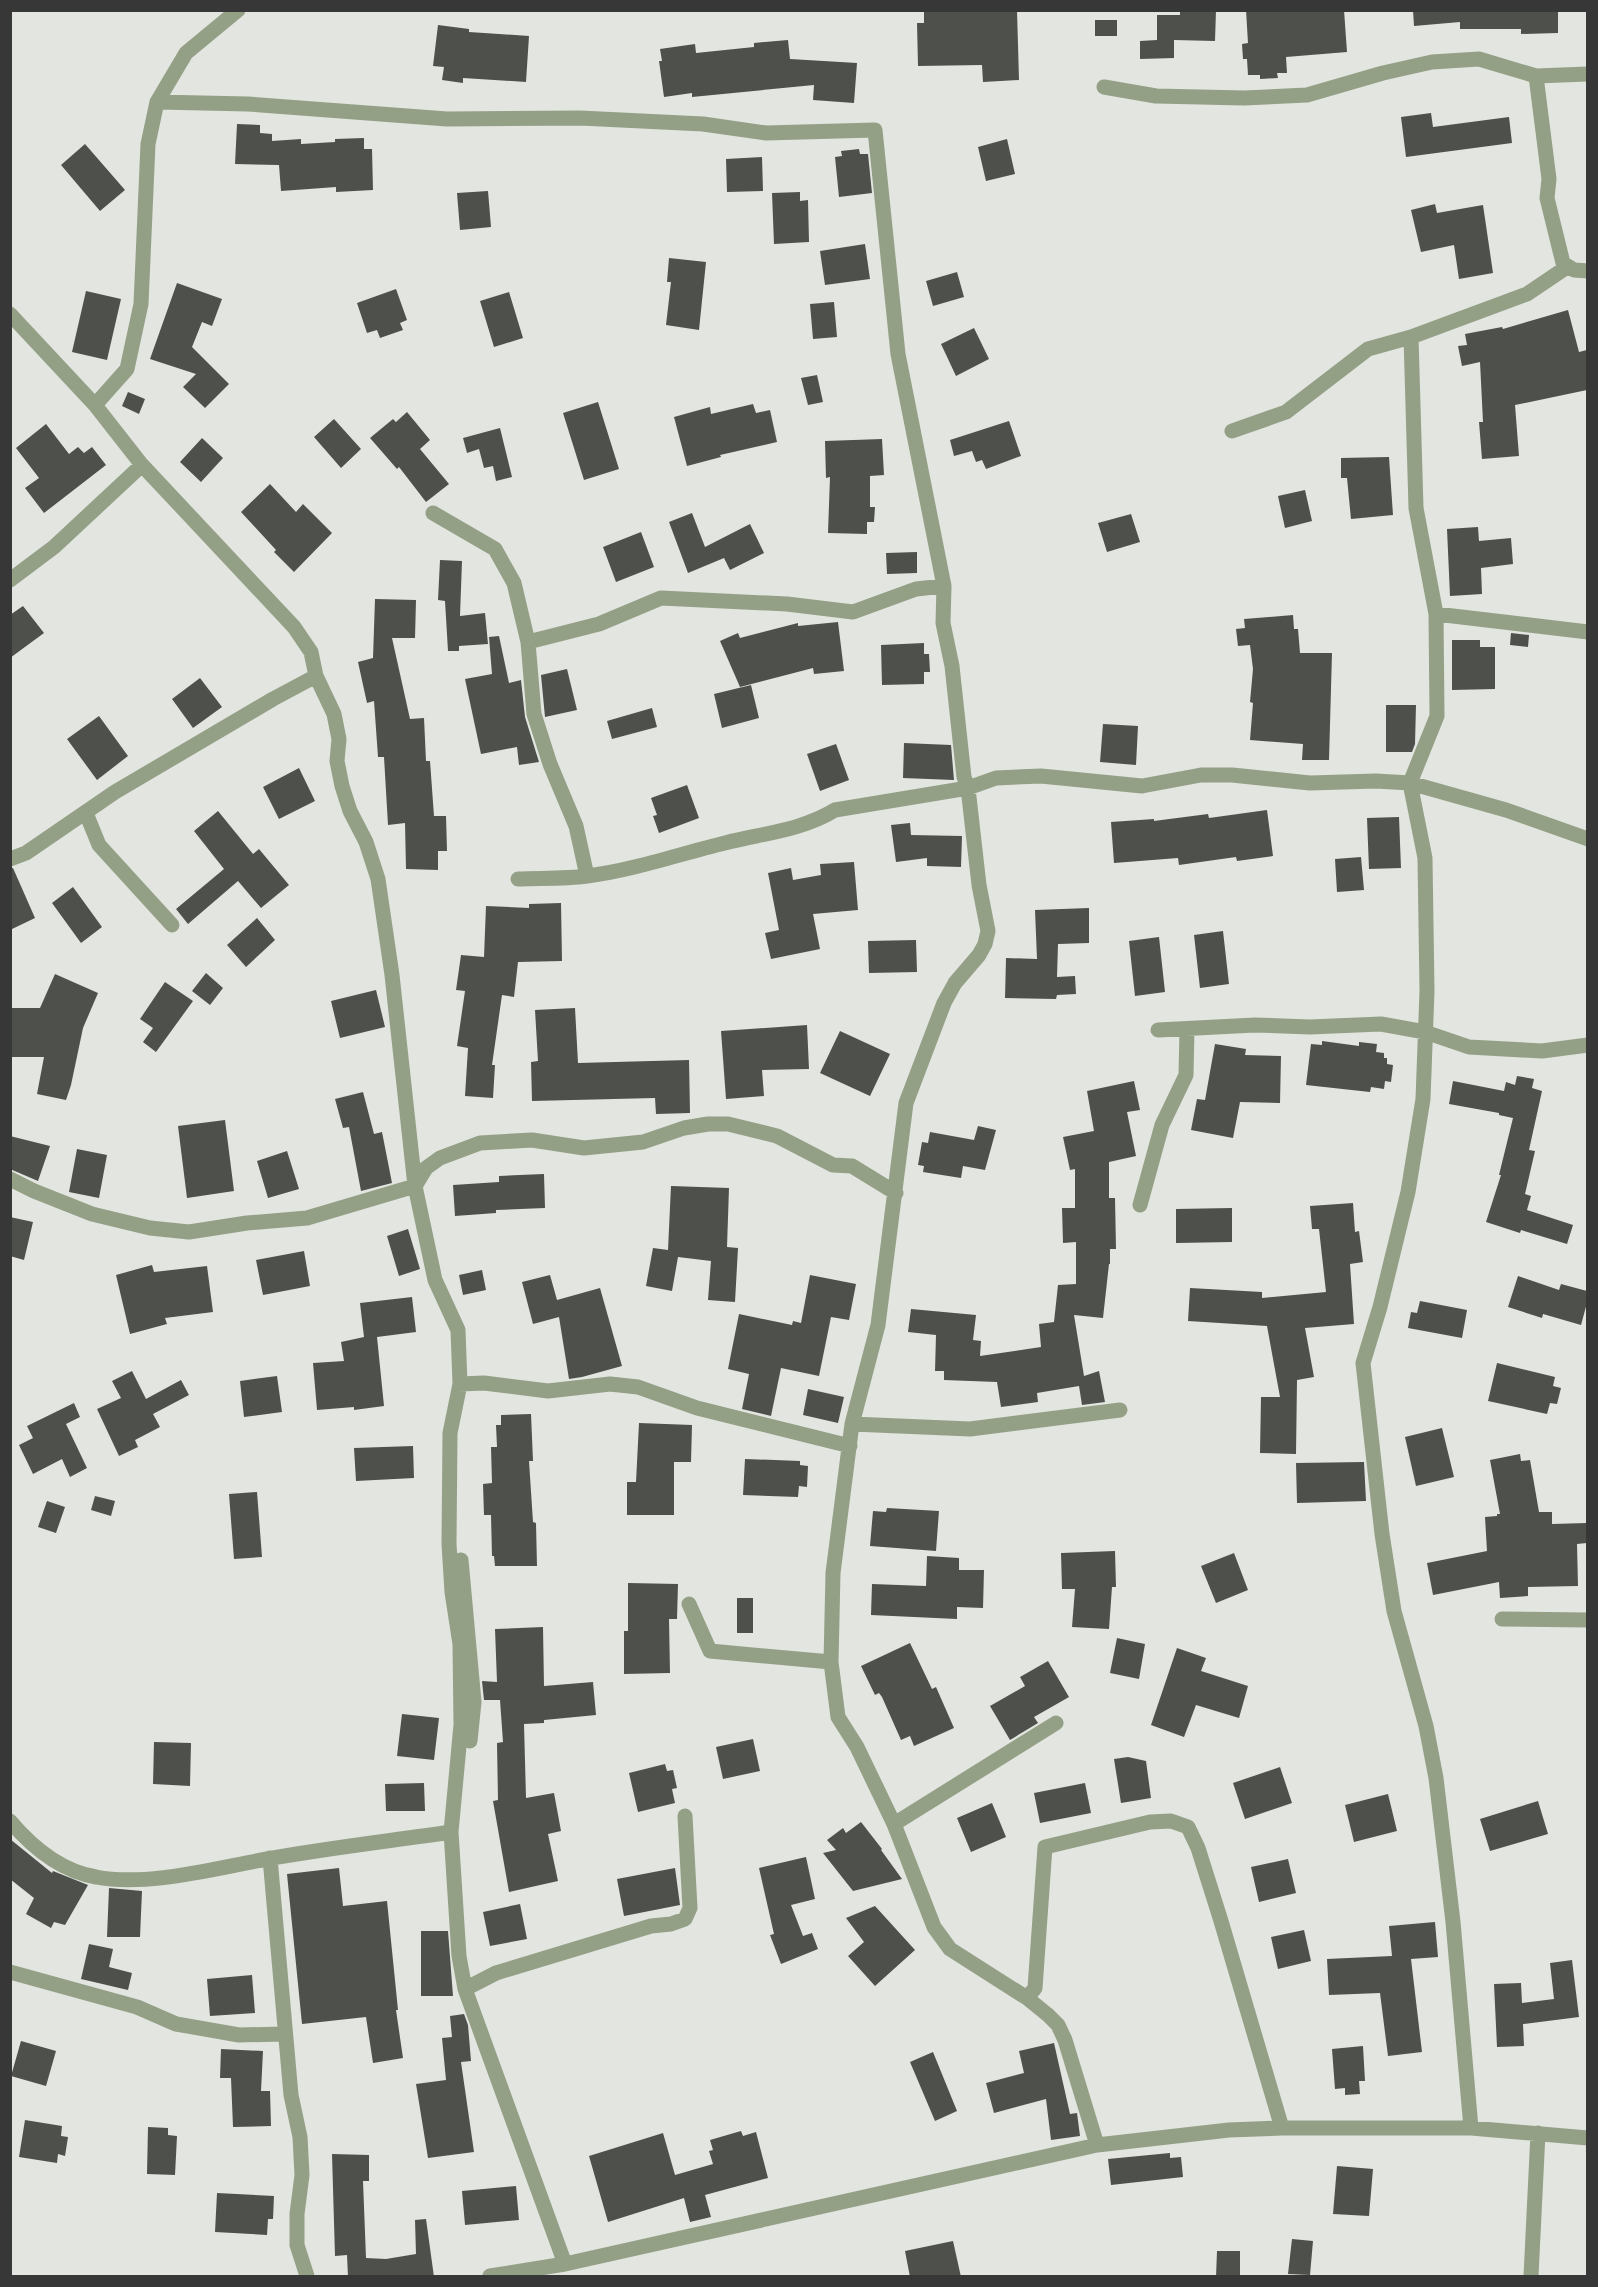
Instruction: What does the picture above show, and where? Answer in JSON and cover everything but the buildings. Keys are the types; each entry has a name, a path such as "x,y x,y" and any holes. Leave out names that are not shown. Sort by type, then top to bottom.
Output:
{"street":[{"path":"95,405 127,369 141,304 148,144 157,102 186,53 238,10"},
{"path":"1104,87 1156,96 1244,98 1307,95 1383,73 1432,62 1479,59 1536,76 1587,74"},
{"path":"1536,76 1549,179 1547,198 1553,231 1563,263 1567,267 1587,271"},
{"path":"157,102 248,104 447,119 591,118 703,124 766,133 875,130 898,354 944,586 943,623 952,666 964,777 968,788 979,885 988,931 980,955 955,984 944,1003 906,1103 879,1325 852,1424 833,1573 831,1662 838,1717 856,1747 894,1824 934,1927 950,1949 1027,1998 1059,2025 1097,2145"},
{"path":"1232,431 1286,412 1368,349 1411,337 1527,294 1567,267"},
{"path":"10,314 95,405 142,465 294,627 311,652 316,676 334,714 339,740 337,761 342,786 350,811 366,842 378,879 392,975 415,1186 435,1280 458,1330 460,1384 450,1433 449,1545 452,1592 460,1644 461,1725 455,1833 459,1956 465,1989 565,2264"},
{"path":"1411,337 1416,508 1436,614 1437,716 1410,783 1425,858 1427,945 1423,1099 1408,1192 1380,1307 1363,1363 1382,1534 1394,1611 1426,1726 1436,1778 1453,1922 1471,2128"},
{"path":"10,580 54,547 142,465"},
{"path":"433,513 495,549 514,583 528,642 534,714 550,764 576,825 587,876"},
{"path":"528,642 600,624 661,598 787,604 853,612 916,589 944,586"},
{"path":"1436,614 1587,632"},
{"path":"10,860 26,853 115,792 316,676"},
{"path":"518,879 587,876 673,858 724,843 783,832 818,820 834,810 968,788 996,778 1041,776 1142,786 1201,775 1259,777 1310,783 1376,781 1410,783 1506,810 1587,839"},
{"path":"86,813 99,845 172,925"},
{"path":"1158,1030 1255,1025 1310,1027 1381,1024 1425,1032 1469,1047 1542,1051 1587,1045"},
{"path":"1140,1205 1162,1125 1186,1075 1187,1029"},
{"path":"10,1179 92,1214 150,1228 189,1232 247,1223 307,1218 415,1186 426,1168 440,1158 480,1143 532,1140 585,1148 643,1142 684,1128 728,1124 777,1136 833,1165 852,1166 896,1193"},
{"path":"460,1384 484,1383 548,1391 610,1384 638,1387 697,1408 850,1446"},
{"path":"852,1424 970,1429 1120,1410"},
{"path":"455,1833 474,1702 461,1560"},
{"path":"689,1604 710,1652 831,1662"},
{"path":"1502,1619 1587,1620"},
{"path":"894,1824 1056,1723"},
{"path":"465,1989 496,1973 651,1926 671,1924 685,1919 690,1908 685,1816"},
{"path":"10,1821 34,1847 70,1870 96,1878 158,1878 270,1858 455,1833"},
{"path":"1027,1998 1035,1988 1045,1847 1150,1822 1171,1821 1188,1827 1198,1848 1218,1910 1282,2128"},
{"path":"270,1858 291,2095 300,2147 302,2175 297,2214 297,2245 306,2277"},
{"path":"10,1972 137,2007 176,2024 239,2035 285,2034"},
{"path":"490,2277 547,2271 565,2264 1097,2145 1229,2130 1282,2128 1471,2128 1587,2138"},
{"path":"1531,2277 1538,2133"}]}
